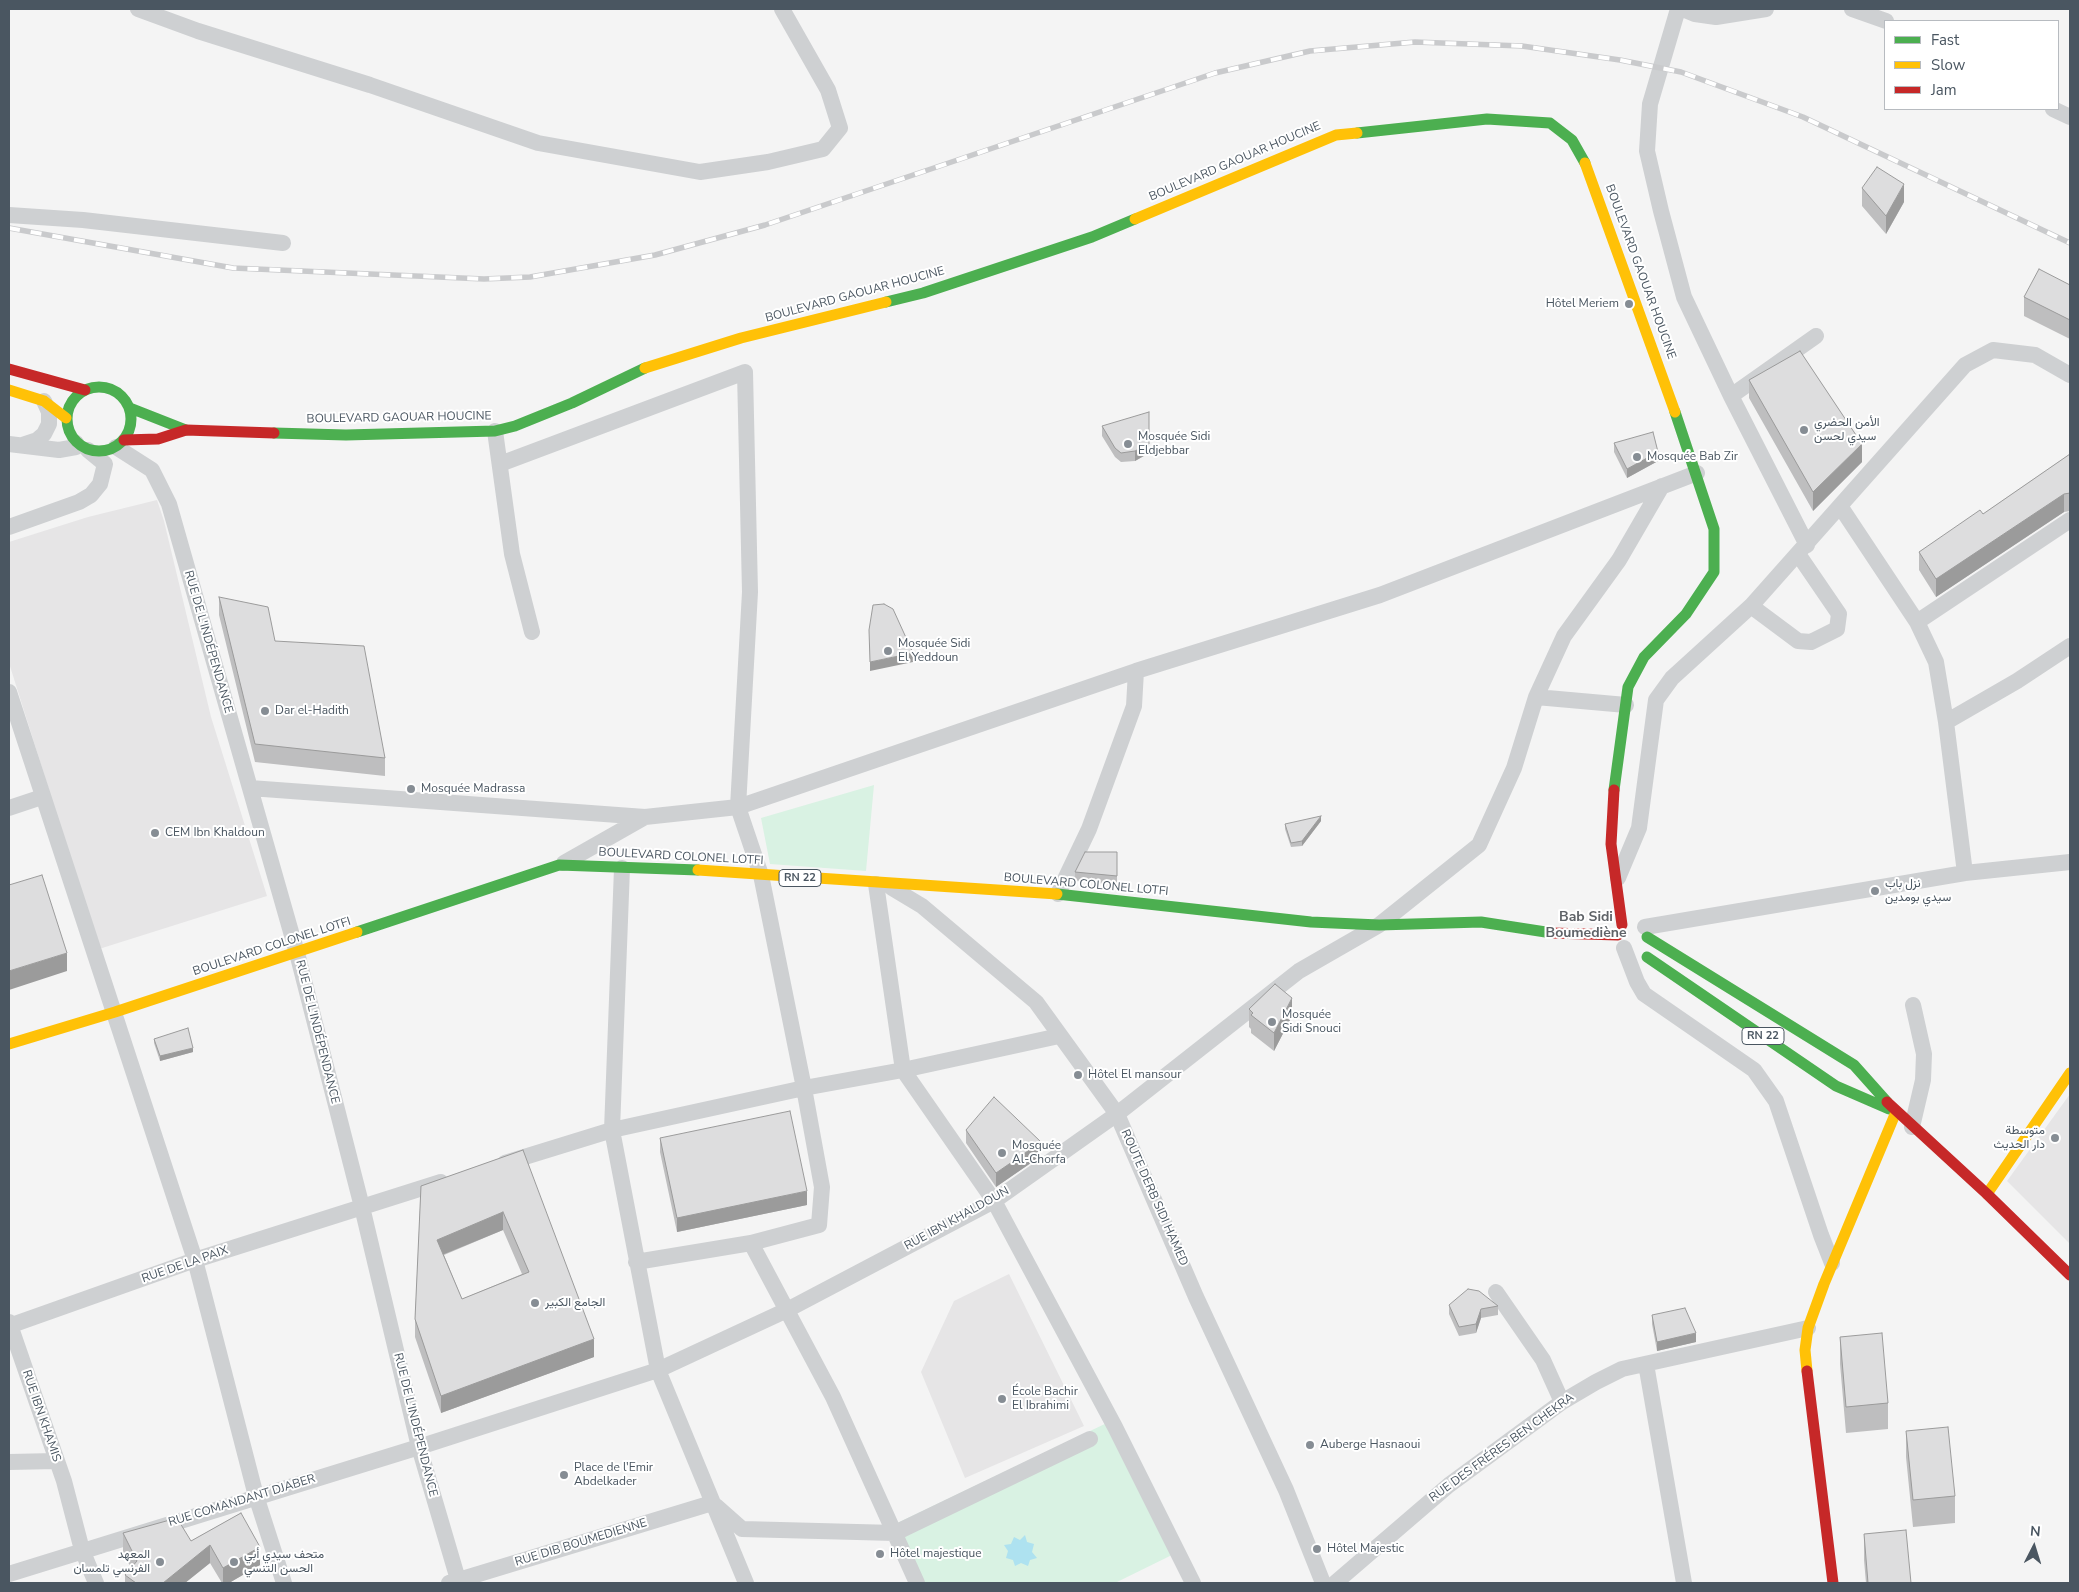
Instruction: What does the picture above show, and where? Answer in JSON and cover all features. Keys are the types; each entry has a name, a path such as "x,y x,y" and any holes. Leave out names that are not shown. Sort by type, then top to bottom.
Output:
{"main road":[{"name":"BOULEVARD GAOUAR HOUCINE","path":"186,430 346,434 495,431 515,426 572,403 652,365 741,338 923,293 1092,238 1336,135 1487,118 1550,123 1572,140 1584,159 1697,473 1714,529 1714,572 1686,614 1644,657 1628,687 1612,806 1611,844 1617,880 1633,933"},
{"path":"9,369 85,390 103,387 112,389 125,400 130,408 132,419 130,430 120,443"},
{"path":"9,390 44,401 66,418"},
{"path":"85,390 72,402 66,418 67,428 82,446 103,452 120,443 158,438 186,430"},
{"path":"130,408 186,430"},
{"name":"BOULEVARD COLONEL LOTFI","path":"9,1044 115,1012 559,866 761,874 881,884 1058,894 1311,922 1379,926 1481,922 1546,933 1633,933"},
{"name":"RN 22","path":"1633,933 1836,1086 1896,1112"},
{"name":"RN 22","path":"1633,933 1854,1065 1896,1112 1987,1194 2070,1275"},
{"path":"1987,1194 2070,1073"},
{"path":"1833,1583 1820,1488 1805,1350 1808,1328 1832,1263 1896,1112"}],"street":[{"path":"138,9 198,31 370,85 538,142 700,172 768,162 823,149 840,128 828,90 782,9"},
{"path":"1678,9 1650,104 1647,151 1684,297 1803,549 1839,614 1837,629 1810,642 1798,640 1751,606"},
{"path":"1683,9 1695,14 1716,17 1766,9"},
{"path":"1852,9 1884,20"},
{"path":"2055,110 2070,117"},
{"path":"9,215 83,220 283,243"},
{"path":"1731,396 1816,336"},
{"path":"1617,880 1639,828 1656,700 1672,678 1751,606 1965,365 1993,350 2035,355 2070,375"},
{"path":"500,464 745,372 750,592 738,807 761,874 804,1088 822,1187 819,1225 752,1243 636,1262"},
{"path":"14,445 36,440 44,434 49,424 49,412 44,401"},
{"path":"495,431 512,554 532,632"},
{"name":"RUE DE L'INDÉPENDANCE","path":"120,443 152,470 169,504 297,953 362,1206 419,1447 456,1582"},
{"path":"9,528 79,502 91,495 100,484 105,464 82,446 59,450 14,445"},
{"path":"250,788 645,817 738,807 1136,671 1380,595 1697,473"},
{"name":"RUE IBN KHALDOUN","path":"658,1370 787,1310 994,1200 1117,1114 1299,971 1379,926 1479,845 1514,768 1536,697 1564,636 1619,560 1662,486"},
{"path":"1840,506 1917,622 1936,662 1946,722 1965,874"},
{"path":"1917,622 2070,520"},
{"path":"1946,722 2017,681 2070,646"},
{"path":"1058,894 1090,829 1134,706 1136,671"},
{"path":"9,692 196,1260 256,1496 284,1583"},
{"path":"1536,697 1626,705"},
{"path":"9,808 42,797"},
{"path":"559,866 645,817"},
{"path":"1832,1263 1820,1235 1776,1101 1754,1070 1644,994 1637,982 1633,933 1965,874 2070,862"},
{"path":"622,868 612,1130 658,1370 746,1583"},
{"path":"881,884 903,1070 994,1200 1115,1427 1193,1583"},
{"name":"ROUTE DERB SIDI HAMED","path":"881,884 922,906 1036,1002 1117,1114 1196,1297 1286,1490 1323,1583"},
{"path":"1912,1127 1923,1080 1924,1054 1913,1005"},
{"path":"492,1167 612,1130 804,1088 903,1070 1059,1036"},
{"name":"RUE DE LA PAIX","path":"9,1324 196,1260 454,1178"},
{"path":"752,1243 832,1397 917,1583"},
{"path":"1496,1292 1543,1360 1562,1402"},
{"name":"RUE IBN KHAMIS","path":"9,1324 64,1481 82,1550"},
{"name":"RUE DES FRÉRES BEN CHEKRA","path":"1335,1583 1449,1485 1562,1402 1622,1370 1808,1328"},
{"path":"1646,1364 1684,1583"},
{"name":"RUE COMANDANT DJABER","path":"9,1574 419,1447 658,1370"},
{"path":"712,1503 742,1529 895,1533 1090,1439"},
{"path":"9,1462 56,1461"},
{"name":"RUE DIB BOUMEDIENNE","path":"456,1582 712,1503"},
{"path":"82,1550 96,1583"}],"shaded area":[{"path":"157,500 164,521 211,717 267,896 99,949 9,663 9,542 88,517"},
{"name":"متوسطة دار الحديث","path":"2070,1094 2070,1244 2007,1181"},
{"name":"École Bachir El Ibrahimi","path":"1009,1274 1084,1426 965,1478 921,1372 954,1301"}],"green space":[{"path":"874,785 866,871 770,864 761,818"},
{"path":"1111,1421 1176,1553 1115,1583 922,1583 893,1525"}],"water":[{"path":"1025,1535 1027,1542 1034,1544 1032,1552 1037,1558 1030,1560 1028,1566 1021,1563 1015,1566 1013,1560 1006,1558 1008,1551 1004,1545 1011,1544 1014,1537 1020,1540"}],"building":[{"path":"1877,167 1904,184 1886,216 1862,188"},
{"path":"2039,269 2070,285 2070,320 2024,297"},
{"name":"الأمن الحضري سيدي لحسن","path":"1800,351 1862,444 1813,492 1749,380"},
{"name":"Mosquée Sidi Eldjebbar","path":"1149,412 1149,444 1135,451 1121,453 1115,448 1102,426"},
{"name":"Mosquée Bab Zir","path":"1653,432 1658,452 1627,469 1614,443"},
{"path":"2070,454 2070,493 2064,494 1936,579 1919,552 1980,510 1983,514"},
{"path":"219,597 268,607 275,641 364,646 385,758 255,744"},
{"name":"Mosquée Sidi El Yeddoun","path":"884,604 893,609 913,653 870,662 869,630 873,605"},
{"path":"1321,816 1302,841 1291,843 1285,824"},
{"path":"1085,852 1117,852 1117,876 1075,872"},
{"path":"42,875 67,953 9,971 9,885"},
{"path":"1275,984 1292,998 1274,1033 1251,1015 1253,1013 1249,1009"},
{"path":"188,1028 193,1048 160,1056 154,1039"},
{"path":"994,1097 1041,1142 996,1173 966,1130"},
{"path":"790,1111 807,1191 677,1218 660,1138"},
{"name":"الجامع الكبير","path":"523,1150 594,1339 441,1396 415,1319 421,1186","holes":["503,1212 529,1272 462,1299 437,1240"]},
{"path":"1468,1289 1479,1291 1498,1306 1481,1309 1476,1324 1459,1327 1449,1305"},
{"path":"1685,1308 1696,1333 1657,1342 1652,1315"},
{"path":"1882,1333 1888,1403 1846,1407 1840,1337"},
{"path":"1948,1427 1955,1496 1913,1500 1906,1431"},
{"path":"241,1513 260,1547 223,1568 210,1545 163,1583 136,1583 125,1575 137,1561 123,1533 177,1518 191,1541"},
{"path":"1906,1530 1911,1583 1868,1583 1864,1534"}],"railway":[{"path":"9,228 233,268 484,279 530,277 655,255 765,225 1215,73 1310,51 1415,42 1522,46 1620,60 1681,72 1803,117 2070,243"}],"traffic: fast":[{"path":"1357,133 1487,119 1550,123 1572,140 1585,163"},
{"path":"886,302 923,293 1092,237 1135,219"},
{"path":"274,433 346,435 495,431 515,426 572,403 645,368"},
{"path":"93,387 105,387 122,396 129,407 131,419 129,431 122,442 105,451 93,451 81,446 72,437 67,425 67,413 72,401 81,392 93,387"},
{"path":"130,408 186,430"},
{"path":"1614,790 1628,687 1644,657 1686,614 1714,572 1714,529 1675,412"},
{"path":"357,932 559,865 698,870"},
{"path":"1057,894 1311,922 1379,925 1481,922 1552,933"},
{"path":"1647,937 1854,1065 1887,1102"},
{"path":"1647,957 1836,1086 1889,1109"}],"traffic: slow":[{"path":"1135,219 1336,135 1357,133"},
{"path":"1585,163 1675,412"},
{"path":"645,368 741,338 886,302"},
{"path":"9,390 44,401 66,418"},
{"path":"698,870 1057,894"},
{"path":"9,1044 115,1012 357,932"},
{"path":"1987,1194 2070,1073"},
{"path":"1807,1371 1805,1350 1808,1328 1824,1284 1896,1112"}],"traffic: jam":[{"path":"9,369 85,390"},
{"path":"124,440 158,439 186,430 274,433"},
{"path":"1614,790 1611,844 1622,925"},
{"path":"1552,933 1618,935"},
{"path":"1887,1102 1987,1194 2070,1275"},
{"path":"1807,1371 1833,1583"}],"place":[{"name":"Hôtel Meriem","path":"1629,304"},
{"name":"الأمن الحضري سيدي لحسن","path":"1804,430"},
{"name":"Mosquée Sidi Eldjebbar","path":"1128,444"},
{"name":"Mosquée Bab Zir","path":"1637,457"},
{"name":"Mosquée Sidi El Yeddoun","path":"888,651"},
{"name":"Dar el-Hadith","path":"265,711"},
{"name":"Mosquée Madrassa","path":"411,789"},
{"name":"CEM Ibn Khaldoun","path":"155,833"},
{"name":"نزل باب سيدي بومدين","path":"1875,891"},
{"name":"Mosquée Sidi Snouci","path":"1272,1022"},
{"name":"Hôtel El mansour","path":"1078,1075"},
{"name":"متوسطة دار الحديث","path":"2055,1138"},
{"name":"Mosquée Al-Chorfa","path":"1002,1153"},
{"name":"الجامع الكبير","path":"535,1303"},
{"name":"École Bachir El Ibrahimi","path":"1002,1399"},
{"name":"Auberge Hasnaoui","path":"1310,1445"},
{"name":"Place de l'Emir Abdelkader","path":"564,1475"},
{"name":"Hôtel Majestic","path":"1317,1549"},
{"name":"Hôtel majestique","path":"880,1554"},
{"name":"المعهد الفرنسي تلمسان","path":"160,1562"},
{"name":"متحف سيدي أبي الحسن التنسي","path":"234,1562"}],"district":[{"name":"Bab Sidi Boumediène","path":"1586,926"}]}
